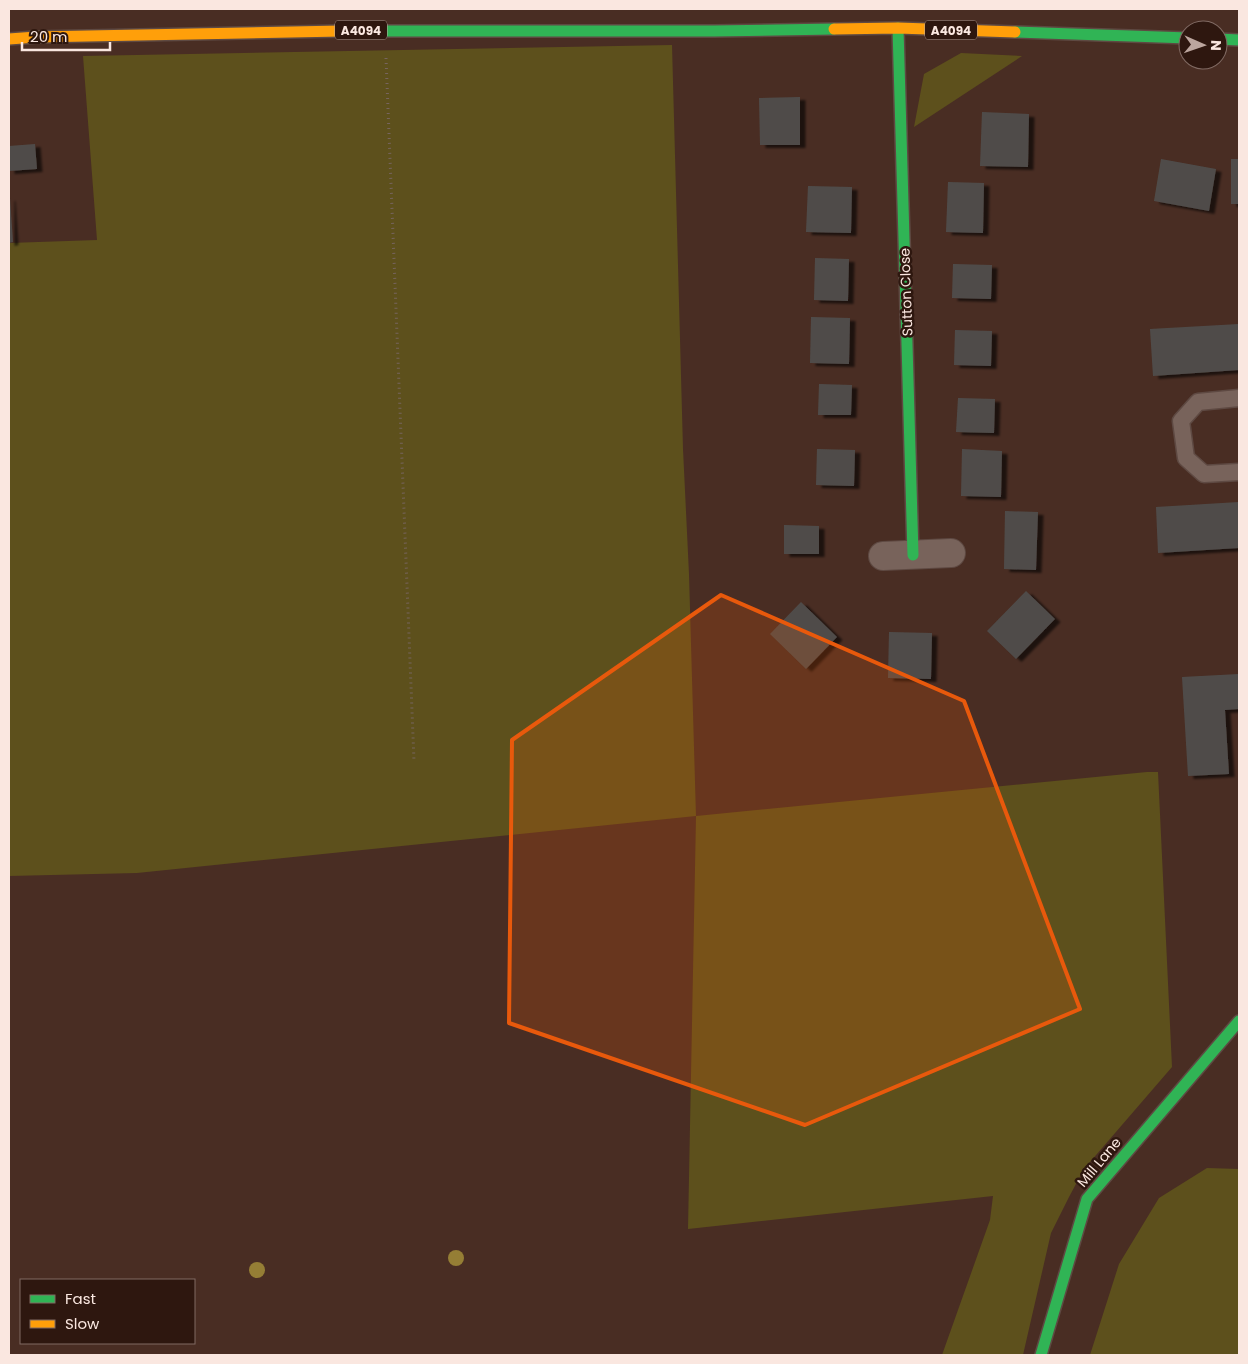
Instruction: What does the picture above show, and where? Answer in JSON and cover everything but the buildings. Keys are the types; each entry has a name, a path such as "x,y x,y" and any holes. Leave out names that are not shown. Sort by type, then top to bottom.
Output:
{"main road":[{"name":"A4094","path":"9,39 46,36 385,30 714,31 898,28 1178,38"},
{"name":"Sutton Close","path":"898,28 913,555"},
{"name":"Mill Lane","path":"1041,1355 1087,1199 1239,1021"}],"street":[{"path":"883,556 951,553"}],"lane":[{"path":"1239,398 1198,402 1181,421 1186,458 1198,469 1204,474 1239,472"}],"path":[{"path":"385,30 414,761"}],"highlighted area":[{"path":"721,595 964,701 1080,1009 805,1125 509,1023 512,740"}],"shaded area":[{"path":"672,45 683,449 689,574 696,816 137,873 9,876 9,243 97,240 83,56"},
{"path":"961,53 1022,56 914,127 924,74"},
{"path":"1158,772 1172,1067 1084,1169 1069,1197 1051,1233 1023,1355 942,1355 990,1220 993,1196 688,1229 696,816"},
{"path":"1207,1168 1239,1169 1239,1355 1090,1355 1119,1264 1159,1198"}],"traffic: fast":[{"path":"898,28 913,555"},
{"path":"341,31 714,31 834,29"},
{"path":"1015,32 1178,38"},
{"path":"1228,39 1239,40"},
{"path":"1041,1355 1087,1199 1239,1021"}],"traffic: slow":[{"path":"834,29 898,28 1015,32"},
{"path":"9,39 341,31"}]}
